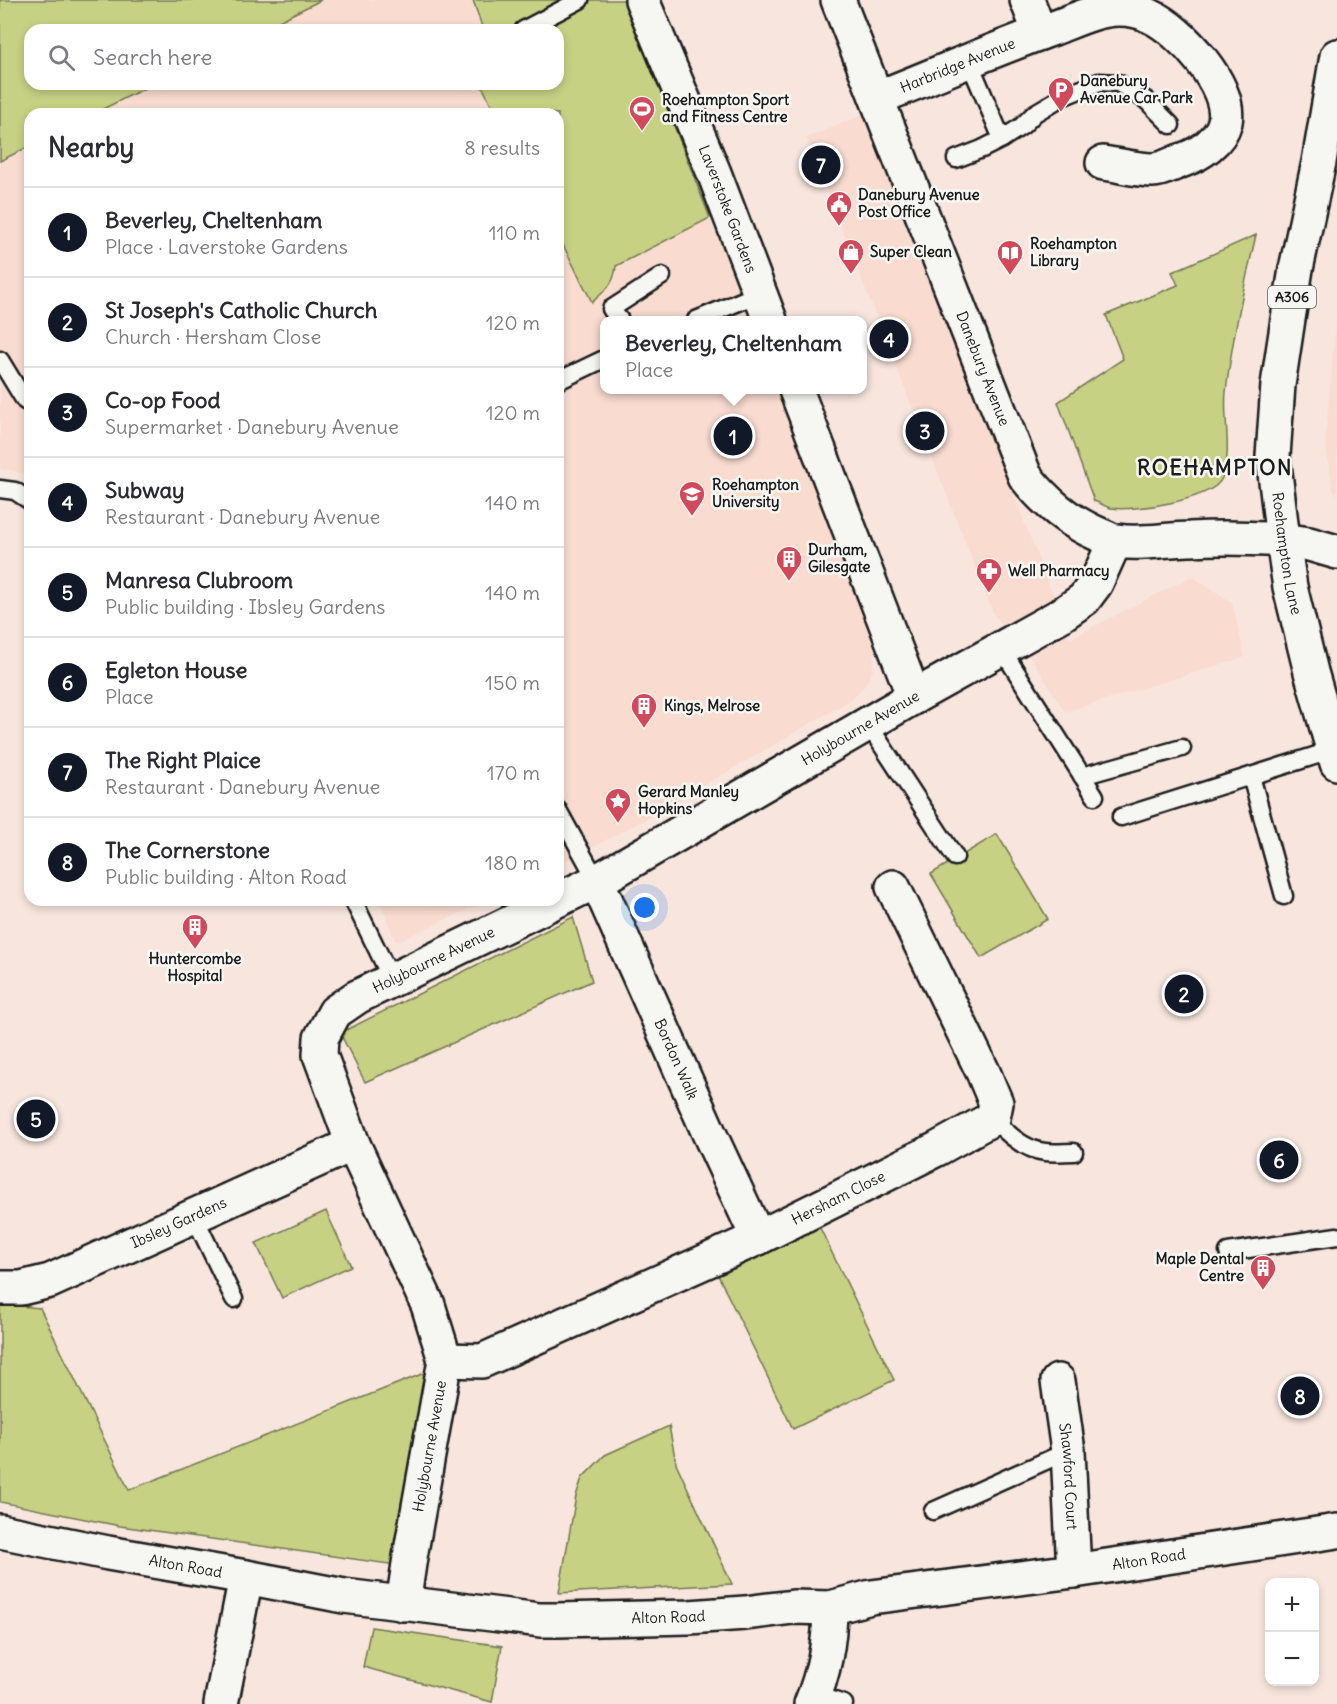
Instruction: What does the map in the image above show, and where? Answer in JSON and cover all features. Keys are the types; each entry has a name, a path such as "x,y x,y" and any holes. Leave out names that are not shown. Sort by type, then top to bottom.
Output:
{"main road":[{"name":"Laverstoke Gardens","path":"642,0 711,165 765,307"},
{"name":"Danebury Avenue","path":"838,0 1025,476 1039,494 1055,509 1083,528 1115,541 1139,543 1241,538 1282,540 1309,544 1337,552"},
{"path":"1027,0 1040,33"},
{"name":"Harbridge Avenue","path":"877,98 1101,11 1133,10 1150,15 1179,35 1200,56 1224,102 1225,120 1221,132 1208,146 1194,156 1154,170 1103,163"},
{"name":"Roehampton Lane","path":"1335,756 1300,632 1290,587 1282,540 1274,456 1278,386 1296,269 1328,163 1337,56"},
{"path":"798,394 914,697"},
{"name":"Holybourne Avenue","path":"564,897 597,881 914,697 1061,615 1084,599 1096,584 1115,541"},
{"name":"Bordon Walk","path":"597,881 758,1238"},
{"path":"893,886 996,1102 993,1118"},
{"name":"Holybourne Avenue","path":"403,1604 445,1360 428,1305 353,1144 320,1055 321,1038 335,1012 357,997 545,906"},
{"name":"Hersham Close","path":"445,1360 482,1361 758,1238 908,1164 993,1118"},
{"name":"Ibsley Gardens","path":"0,1288 21,1288 50,1281 353,1144"},
{"name":"Shawford Court","path":"1058,1382 1068,1451 1074,1571"},
{"name":"Alton Road","path":"1,1535 344,1596 540,1620 689,1617 793,1607 830,1608 871,1597 1074,1571 1337,1531"},
{"path":"221,1704 246,1577"},
{"path":"823,1701 822,1678 830,1627 830,1608"}],"lane":[{"path":"534,24 580,0"},
{"path":"969,61 1002,140"},
{"path":"956,159 1002,140 1022,126 1035,113 1053,102 1099,82 1118,83 1146,100 1171,125"},
{"path":"616,316 611,309 662,276"},
{"path":"721,316 765,307"},
{"path":"0,360 24,399"},
{"path":"564,378 600,360"},
{"path":"0,489 15,491 24,497"},
{"path":"1001,648 1095,796"},
{"path":"868,724 955,857"},
{"path":"1082,776 1182,748"},
{"path":"1121,817 1251,776 1335,756"},
{"path":"1251,776 1284,896"},
{"path":"564,821 597,881"},
{"path":"356,906 392,980"},
{"path":"993,1118 1007,1133 1024,1145 1043,1152 1074,1152"},
{"path":"194,1216 234,1299"},
{"path":"1228,1252 1337,1236"},
{"path":"933,1511 1068,1451"}],"shaded area":[{"path":"0,0 473,0 481,24 24,24 24,90 484,90 493,108 24,108 24,474 0,469"},
{"path":"865,114 1070,639 1192,576 1232,602 1245,657 1065,712 1032,659 994,615 806,138"},
{"name":"Roehampton University","path":"710,218 748,316 600,316 600,394 778,394 875,645 873,671 863,688 849,701 650,817 564,862 564,247 592,301 616,266"},
{"path":"1337,309 1337,497 1333,490 1325,442"},
{"path":"381,906 476,906 396,942"}],"green space":[{"path":"0,0 321,0 273,24 24,24 24,90 141,90 105,108 24,108 24,149 0,161"},
{"path":"473,0 625,0 710,218 616,266 611,283 592,302 564,247 564,108 493,108 484,90 564,90 564,24 481,24"},
{"path":"1256,235 1239,313 1226,392 1227,458 1222,478 1216,486 1204,493 1171,503 1121,509 1111,508 1094,501 1058,402 1123,359 1106,315 1178,285 1172,272"},
{"path":"997,834 1048,919 981,958 931,874"},
{"path":"573,917 592,981 365,1082 340,1033"},
{"path":"326,1211 351,1266 282,1298 256,1243"},
{"path":"818,1224 894,1380 793,1429 717,1273"},
{"path":"0,1304 40,1308 129,1490 427,1372 396,1565 120,1526 0,1502"},
{"path":"669,1426 676,1463 732,1584 559,1593 576,1496 582,1478 605,1455"},
{"path":"371,1627 502,1646 492,1702 363,1667"}],"place":[{"name":"Danebury Avenue Car Park","path":"1061,113"},
{"name":"Roehampton Sport and Fitness Centre","path":"642,132"},
{"name":"The Right Plaice","path":"821,165"},
{"name":"Danebury Avenue Post Office","path":"839,227"},
{"name":"Super Clean","path":"851,275"},
{"name":"Roehampton Library","path":"1010,276"},
{"name":"Subway","path":"889,339"},
{"name":"Co-op Food","path":"925,431"},
{"name":"Beverley, Cheltenham","path":"733,436"},
{"name":"Roehampton University","path":"692,517"},
{"name":"Durham, Gilesgate","path":"789,582"},
{"name":"Well Pharmacy","path":"989,594"},
{"name":"Kings, Melrose","path":"644,729"},
{"name":"Gerard Manley Hopkins","path":"618,824"},
{"name":"Huntercombe Hospital","path":"195,950"},
{"name":"St Joseph's Catholic Church","path":"1184,994"},
{"name":"Manresa Clubroom","path":"36,1119"},
{"name":"Egleton House","path":"1279,1160"},
{"name":"Maple Dental Centre","path":"1263,1291"},
{"name":"The Cornerstone","path":"1300,1396"}],"district":[{"name":"ROEHAMPTON","path":"1215,468"}]}
